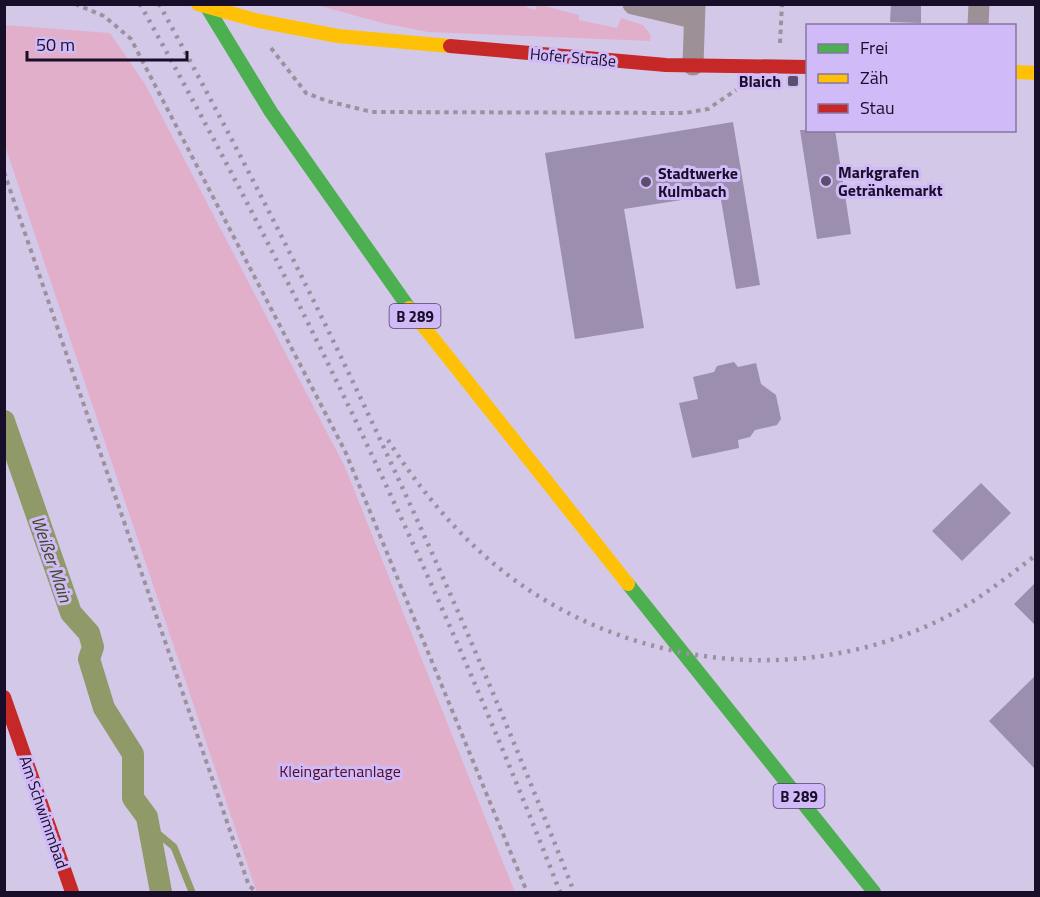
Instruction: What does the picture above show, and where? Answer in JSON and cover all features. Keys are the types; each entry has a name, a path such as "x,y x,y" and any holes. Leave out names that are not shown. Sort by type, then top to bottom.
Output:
{"main road":[{"name":"Hofer Straße","path":"198,4 259,21 338,36 666,65 806,67"},
{"name":"B 289","path":"206,4 271,112 401,298 874,892"},
{"path":"1016,72 1035,73"},
{"name":"Am Schwimmbad","path":"4,697 72,892"}],"street":[{"path":"633,4 694,11 693,65"},
{"path":"978,24 980,4"}],"path":[{"path":"75,4 104,16 131,39 345,451 527,892"},
{"path":"779,66 782,4"},
{"path":"267,42 306,93 327,101 372,112 684,113 708,109 735,92 741,66"},
{"path":"4,172 250,892"},
{"path":"249,886 257,892"}],"green space":[{"path":"518,4 535,10 537,5 541,5 579,15 579,20 617,28 621,18 643,25 651,35 650,41 428,32 382,23 317,5"},
{"name":"Kleingartenanlage","path":"5,25 110,33 145,84 345,467 515,892 259,892 256,890 5,146"}],"building":[{"path":"891,4 921,4 921,23 890,22"},
{"path":"733,122 760,285 736,289 720,194 624,209 644,328 575,339 545,153"},
{"path":"800,130 835,132 851,234 817,239"},
{"path":"734,362 738,367 756,363 761,384 776,395 781,419 777,425 755,430 750,437 738,440 739,448 692,458 679,403 698,399 693,377 714,372 717,366"},
{"path":"981,483 1011,513 962,561 932,531"},
{"path":"1035,583 1035,625 1014,604"},
{"path":"1035,676 1035,769 989,721"}],"waterway":[{"name":"Weißer Main","path":"4,421 71,613 89,633 93,647 89,659 104,708 133,754 133,798 147,817 161,892"},
{"path":"150,827 174,847 192,892"}],"railway":[{"path":"140,4 256,221 365,441 467,665 560,892"},
{"path":"159,4 274,221 381,442 481,665 574,892"},
{"path":"388,440 416,481 448,520 484,555 523,586 571,614 621,636 674,651 728,659 783,660 837,654 891,640 942,619 967,605 1036,555"}],"traffic: fast":[{"path":"205,4 271,112 409,308"},
{"path":"628,584 874,892"}],"traffic: slow":[{"path":"198,4 259,21 338,36 450,46"},
{"path":"1016,72 1036,73"},
{"path":"409,308 628,584"}],"traffic: jam":[{"path":"450,46 666,65 806,67"},
{"path":"4,697 72,892"}],"place":[{"name":"Blaich","path":"793,81"},
{"name":"Markgrafen Getränkemarkt","path":"826,181"},
{"name":"Stadtwerke Kulmbach","path":"646,182"}]}
